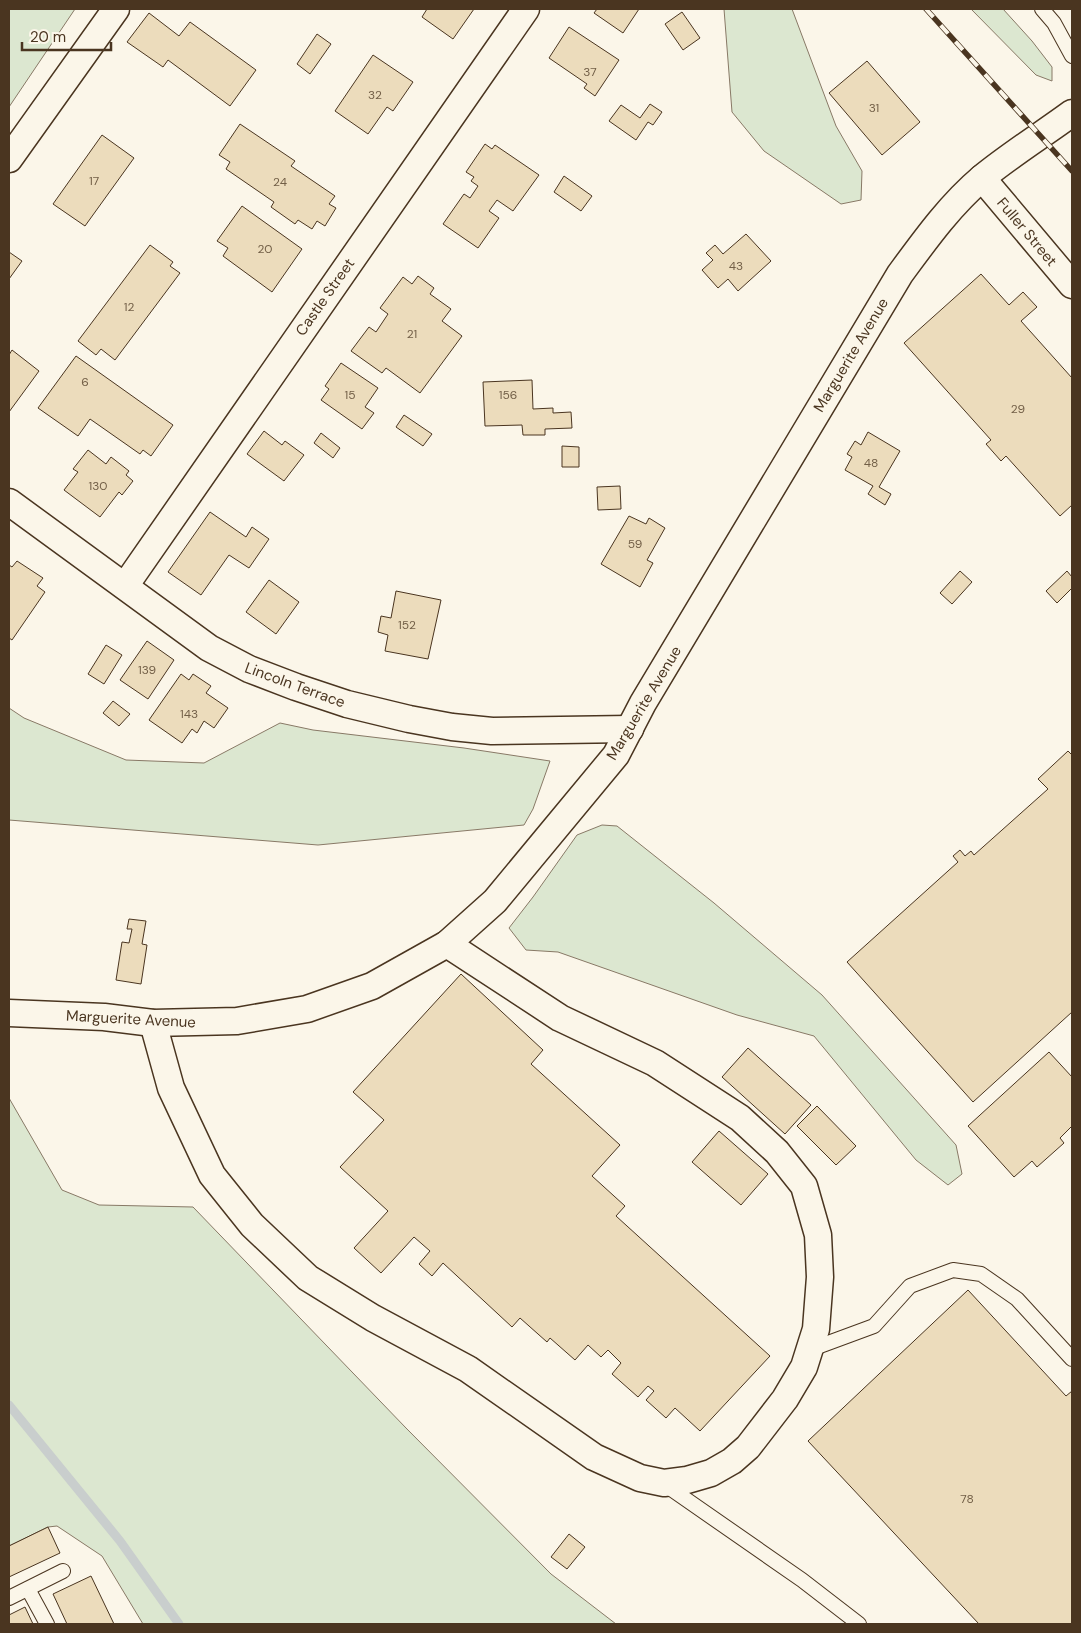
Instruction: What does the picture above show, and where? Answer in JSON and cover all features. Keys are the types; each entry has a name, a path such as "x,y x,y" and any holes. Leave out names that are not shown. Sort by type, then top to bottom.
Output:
{"street":[{"path":"9,159 116,9"},
{"name":"Castle Street","path":"125,586 526,9"},
{"name":"Marguerite Avenue","path":"9,1013 104,1016 153,1023 237,1022 308,1009 372,986 447,944 495,901 616,755 653,686 900,274 923,242 956,203 982,178 1072,114"},
{"name":"Fuller Street","path":"982,178 1072,285"},
{"name":"Lincoln Terrace","path":"9,502 220,656 279,681 356,706 409,719 472,729 510,731 630,729"},
{"path":"153,1023 171,1088 212,1175 252,1225 308,1278 373,1318 468,1369 594,1457 640,1478 664,1483 687,1480 711,1472 732,1461 748,1447 785,1399 804,1367 816,1329 820,1277 818,1235 804,1186 777,1152 740,1118 655,1062 560,1018 447,944"}],"lane":[{"path":"1042,9 1054,23 1072,56"},
{"path":"809,1350 874,1326 910,1286 952,1270 981,1274 1017,1299 1072,1359"},
{"path":"664,1483 802,1580 859,1624"},
{"path":"9,1598 64,1571"},
{"path":"28,1589 47,1624"}],"green space":[{"path":"9,9 75,9 9,107"},
{"path":"724,9 792,9 836,126 862,171 861,200 841,204 764,151 732,112"},
{"path":"971,9 1003,9 1032,41 1052,67 1052,81 1036,75"},
{"path":"9,708 24,718 126,760 204,763 280,723 313,730 464,748 550,761 533,809 524,825 318,845 9,820"},
{"path":"602,825 617,826 714,903 822,995 956,1145 962,1174 948,1185 916,1160 814,1036 737,1015 558,952 526,950 509,928 577,835"},
{"path":"9,1098 62,1190 99,1205 193,1207 406,1428 551,1574 616,1624 143,1624 102,1556 57,1526 48,1527 9,1546"}],"building":[{"path":"427,9 474,9 453,39 422,17"},
{"path":"597,9 639,9 623,33 594,13"},
{"path":"682,12 700,38 683,50 665,24"},
{"path":"149,13 179,36 190,22 256,70 230,106 168,60 163,67 127,42"},
{"path":"569,27 619,60 595,96 584,88 587,84 549,58"},
{"path":"317,34 331,44 310,74 297,64"},
{"path":"373,55 413,82 393,111 387,107 368,134 335,111"},
{"path":"867,61 920,122 882,155 829,93"},
{"path":"650,104 662,112 653,125 648,122 636,140 609,121 621,105 640,118"},
{"path":"240,124 295,161 291,166 335,196 329,204 336,208 325,226 317,221 312,229 298,220 295,224 271,207 274,202 226,169 230,162 219,155"},
{"path":"102,135 134,158 85,226 53,204"},
{"path":"485,144 492,149 495,145 539,175 513,211 497,200 489,211 499,218 478,248 443,224 464,194 470,198 478,186 471,181 474,177 466,172"},
{"path":"564,176 592,196 581,211 554,192"},
{"path":"242,206 302,249 272,292 223,256 228,248 217,241"},
{"path":"746,234 771,261 738,291 728,279 718,288 702,270 713,260 706,253 715,245 723,254"},
{"path":"150,245 173,262 170,266 180,273 115,360 101,349 96,355 78,341"},
{"path":"9,252 22,261 9,279"},
{"path":"981,274 1009,305 1023,292 1037,307 1021,321 1072,378 1072,505 1060,516 1006,456 1001,461 986,444 991,440 904,343"},
{"path":"418,276 434,288 430,294 451,309 442,321 462,336 420,393 386,368 382,373 351,351 369,327 376,332 388,314 380,308 403,277 412,284"},
{"path":"12,350 39,371 9,412 9,355"},
{"path":"76,356 173,425 151,456 143,450 140,454 90,419 78,436 38,408"},
{"path":"341,363 378,388 365,407 374,413 362,429 321,400 329,389 325,386"},
{"path":"532,380 533,409 553,408 553,413 571,412 572,428 545,429 545,435 523,435 522,425 485,426 483,382"},
{"path":"404,415 432,434 423,446 396,427"},
{"path":"264,431 282,445 285,441 304,455 284,481 247,454"},
{"path":"868,432 900,451 879,487 891,494 885,505 868,494 873,486 845,470 852,457 847,454 855,441 861,445"},
{"path":"321,433 340,448 333,458 314,443"},
{"path":"562,446 579,447 579,467 562,467"},
{"path":"88,450 106,464 111,457 129,471 126,475 133,481 122,495 119,492 100,517 64,490 78,472 73,469"},
{"path":"620,486 621,509 598,510 597,487"},
{"path":"210,512 246,537 252,527 269,539 249,568 229,555 201,595 168,572"},
{"path":"629,516 646,524 649,518 665,528 647,560 653,563 640,587 601,564"},
{"path":"17,561 43,578 37,586 45,592 12,640 9,638 9,565 12,567"},
{"path":"960,571 972,582 952,604 940,593"},
{"path":"1067,571 1072,577 1072,588 1057,603 1046,591"},
{"path":"269,580 299,602 276,634 246,612"},
{"path":"396,591 441,600 428,659 385,651 388,635 378,632 381,616 391,618"},
{"path":"147,641 174,660 148,699 120,680"},
{"path":"106,645 122,655 104,684 88,674"},
{"path":"181,674 189,680 193,674 211,686 206,693 228,708 214,728 204,721 197,733 192,729 182,743 149,720"},
{"path":"113,701 130,714 119,726 103,713"},
{"path":"1068,751 1072,755 1072,1012 973,1102 847,962 958,862 953,856 960,850 965,856 971,851 974,855 1048,789 1038,779"},
{"path":"129,919 146,921 142,944 147,945 141,984 116,980 122,942 129,943 132,929 127,929"},
{"path":"461,974 543,1050 531,1064 620,1145 592,1176 625,1206 616,1216 770,1356 700,1431 675,1408 666,1418 646,1400 654,1391 648,1386 638,1397 612,1374 621,1363 608,1350 601,1357 588,1345 575,1360 550,1338 547,1342 520,1318 512,1327 443,1263 432,1276 419,1264 430,1251 414,1237 381,1273 354,1248 388,1211 340,1167 384,1120 353,1092"},
{"path":"748,1048 811,1105 785,1134 722,1077"},
{"path":"1049,1052 1072,1077 1072,1126 1060,1138 1064,1143 1037,1167 1032,1161 1014,1177 968,1126"},
{"path":"817,1106 856,1146 836,1165 797,1126"},
{"path":"719,1131 768,1174 741,1205 692,1162"},
{"path":"968,1290 1066,1396 1072,1391 1072,1624 979,1624 808,1441"},
{"path":"48,1527 60,1553 9,1577 9,1546"},
{"path":"569,1534 585,1547 567,1569 551,1557"},
{"path":"91,1576 114,1624 67,1624 53,1594"},
{"path":"25,1607 33,1624 9,1624 9,1615"}],"waterway":[{"path":"9,1405 120,1541 179,1624"}],"railway":[{"path":"926,9 1072,171"}]}
